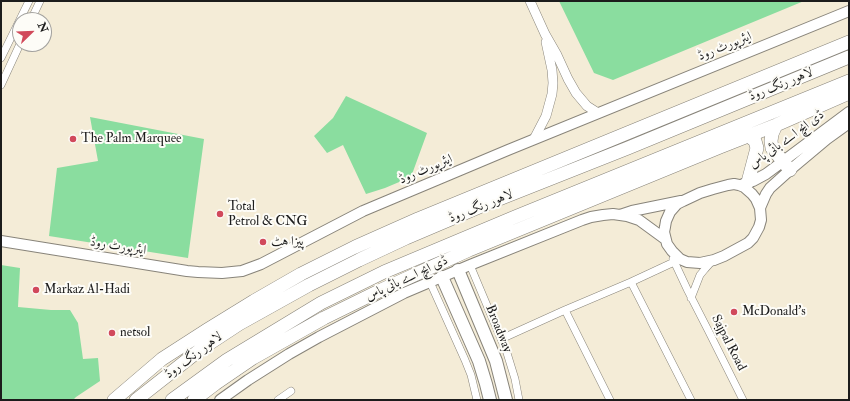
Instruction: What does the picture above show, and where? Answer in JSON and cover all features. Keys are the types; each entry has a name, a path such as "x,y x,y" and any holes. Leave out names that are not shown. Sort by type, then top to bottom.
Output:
{"highway":[{"path":"114,400 162,359 254,301 301,274 355,247 404,225 849,42"},
{"name":"لاہور رنگ روڈ","path":"136,400 201,349 239,324 309,285 359,260 471,210 628,148 849,57"},
{"name":"لاہور رنگ روڈ","path":"172,400 227,360 321,303 384,272 849,81"},
{"path":"194,400 253,358 324,318 379,291 468,250 776,125 849,93"},
{"path":"776,125 772,134 772,148 787,166"},
{"path":"744,184 757,148 755,141 749,136"},
{"path":"106,400 138,379"}],"main road":[{"name":"ایئرپورٹ روڈ","path":"1,241 187,271 236,272 246,270 261,264 363,211 849,11"},
{"name":"ڈی ایچ اے بائی پاس","path":"744,184 787,166 849,112"},
{"path":"760,208 766,194 787,166 849,123"},
{"path":"620,215 632,211 683,201 713,189 728,185 744,184 744,187 756,199 760,208 761,220 759,227 753,238 741,247 714,260 700,263 687,262 680,259 672,252 665,239 664,232 668,216 673,208 683,201"},
{"name":"ڈی ایچ اے بائی پاس","path":"220,400 266,369 319,337 404,293 442,276 587,218 603,215 620,215"},
{"path":"620,215 639,220 665,239"},
{"name":"Broadway","path":"458,270 496,361 506,400"},
{"path":"442,276 478,361 490,400"}],"street":[{"path":"1,58 29,1"},
{"path":"35,12 40,1"},
{"path":"530,1 545,34 576,93 580,99 598,113"},
{"path":"534,140 546,116 553,88 552,70 545,34"},
{"path":"1,85 16,52"},
{"name":"Sajpal Road","path":"672,252 674,262 691,298 743,400"},
{"path":"691,298 700,275 714,260"},
{"path":"501,339 674,262"},
{"path":"470,265 507,353 515,379 519,400"},
{"path":"430,282 469,370 477,400"},
{"path":"631,282 691,400"},
{"path":"565,310 610,400"},
{"path":"278,400 291,391"}],"green space":[{"path":"559,1 804,1 613,80 594,73"},
{"path":"346,96 427,133 411,177 366,194 343,145 327,153 314,136 333,118"},
{"path":"90,117 204,139 188,258 49,236 57,168 98,161"},
{"path":"1,265 20,268 18,307 70,310 78,323 83,359 98,358 100,381 73,400 1,400"}],"place":[{"name":"The Palm Marquee","path":"73,139"},
{"name":"Total Petrol & CNG","path":"220,214"},
{"name":"پیزا ہٹ","path":"263,242"},
{"name":"Markaz Al-Hadi","path":"36,290"},
{"name":"McDonald's","path":"734,312"},
{"name":"netsol","path":"112,333"}]}
